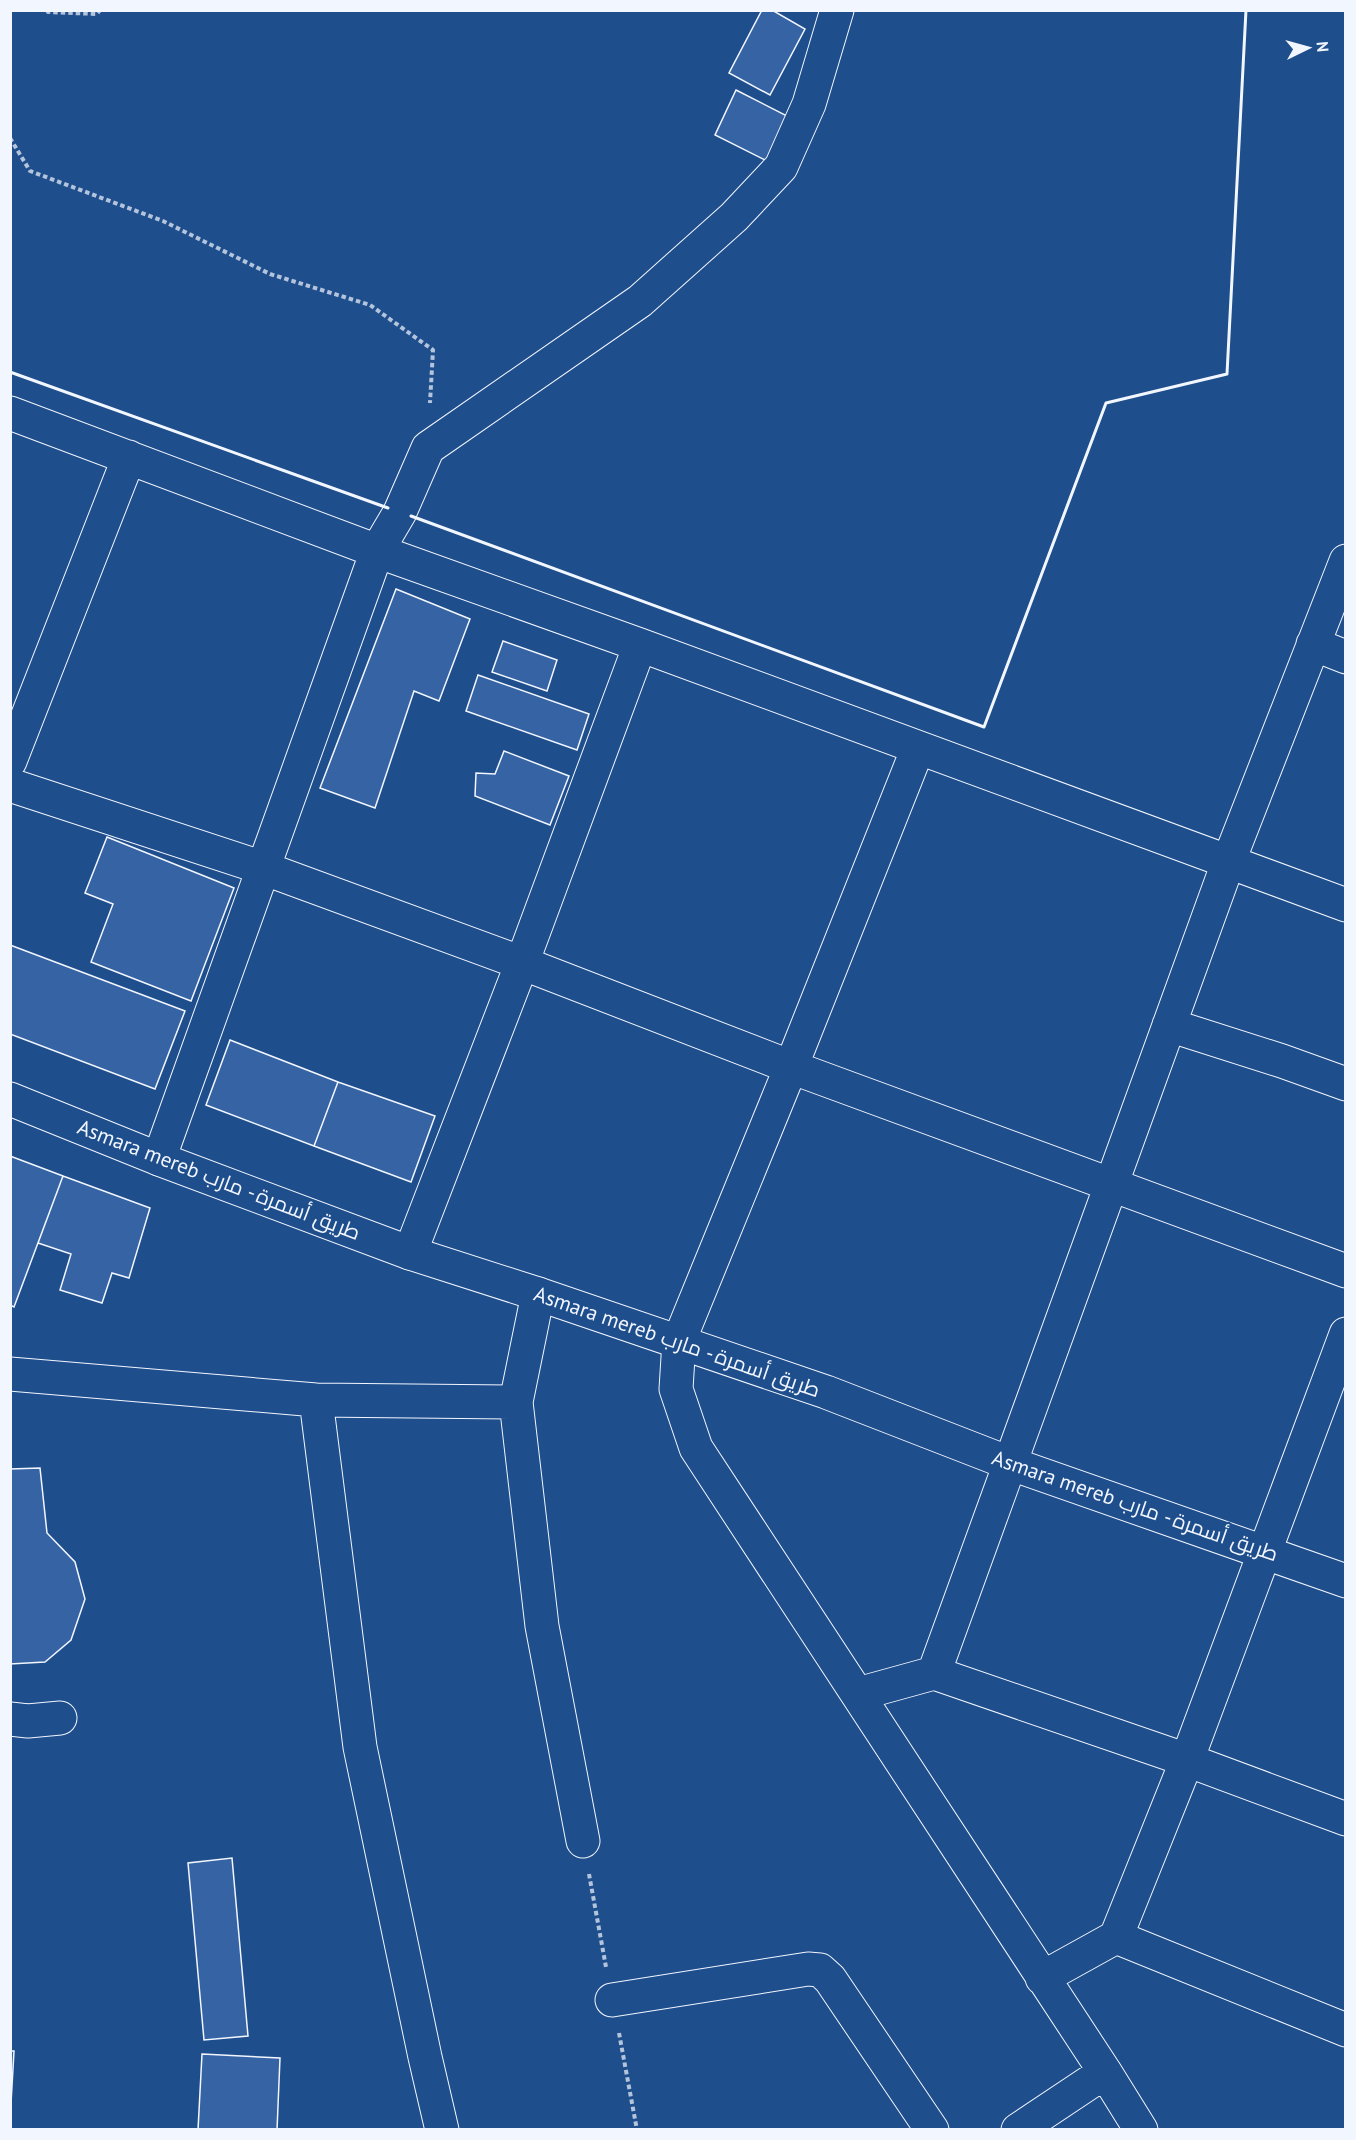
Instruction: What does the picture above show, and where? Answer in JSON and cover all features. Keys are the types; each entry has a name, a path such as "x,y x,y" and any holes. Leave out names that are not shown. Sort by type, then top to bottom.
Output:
{"main road":[{"path":"159,1159 377,551 400,512 428,448 640,302 750,200 781,166 809,104 837,10"},
{"path":"10,413 377,551 640,645 1346,905"},
{"path":"10,761 129,457"},
{"path":"934,1672 1228,863 1346,561"},
{"path":"1313,644 1346,657"},
{"path":"410,1253 522,963 640,645"},
{"path":"918,748 679,1341 676,1389 696,1448 1141,2130"},
{"path":"10,785 263,868 522,963 791,1067 1346,1271"},
{"path":"1169,1026 1346,1084"},
{"name":"Asmara mereb طريق أسمرة - مارب","path":"10,1099 159,1159 410,1253 826,1392 1009,1463 1346,1581"},
{"path":"538,1294 516,1402 542,1626 583,1841"},
{"path":"1042,1978 1116,1937 1187,1760 1263,1551 1346,1334"},
{"path":"10,1374 316,1400 516,1402"},
{"path":"316,1400 360,1747 442,2130"},
{"path":"858,1695 934,1672 1187,1760 1346,1819"},
{"path":"10,1719 28,1721 60,1718"},
{"path":"1116,1937 1346,2030"},
{"path":"612,2000 808,1969 820,1970 830,1979 932,2130"},
{"path":"1018,2130 1105,2072"}],"path":[{"path":"47,10 48,12 97,14 100,10"},
{"path":"10,138 30,171 163,221 270,274 370,305 433,350 428,448"}],"building":[{"path":"762,10 772,10 805,29 770,95 729,73"},
{"path":"736,90 789,117 767,161 715,135"},
{"path":"396,589 470,619 439,701 414,691 375,808 320,788"},
{"path":"503,641 557,660 547,691 492,672"},
{"path":"478,675 589,714 577,750 466,711"},
{"path":"504,751 569,776 550,825 475,796 476,773 495,774"},
{"path":"107,837 234,888 191,1001 91,962 113,904 85,893"},
{"path":"10,945 185,1011 155,1089 10,1034"},
{"path":"230,1040 338,1082 314,1146 206,1105"},
{"path":"338,1082 435,1116 411,1182 314,1146"},
{"path":"10,1156 63,1176 14,1307 10,1305"},
{"path":"63,1176 150,1208 129,1278 112,1273 102,1303 60,1290 71,1254 38,1243"},
{"path":"40,1468 47,1533 75,1562 85,1599 71,1640 45,1662 10,1664 10,1469"},
{"path":"232,1858 248,2036 204,2040 188,1863"},
{"path":"10,2051 14,2051 10,2121"},
{"path":"202,2054 280,2058 277,2130 198,2130"}],"wall":[{"path":"411,516 984,727 1106,403 1227,374 1246,10"},
{"path":"10,372 388,508"}]}
